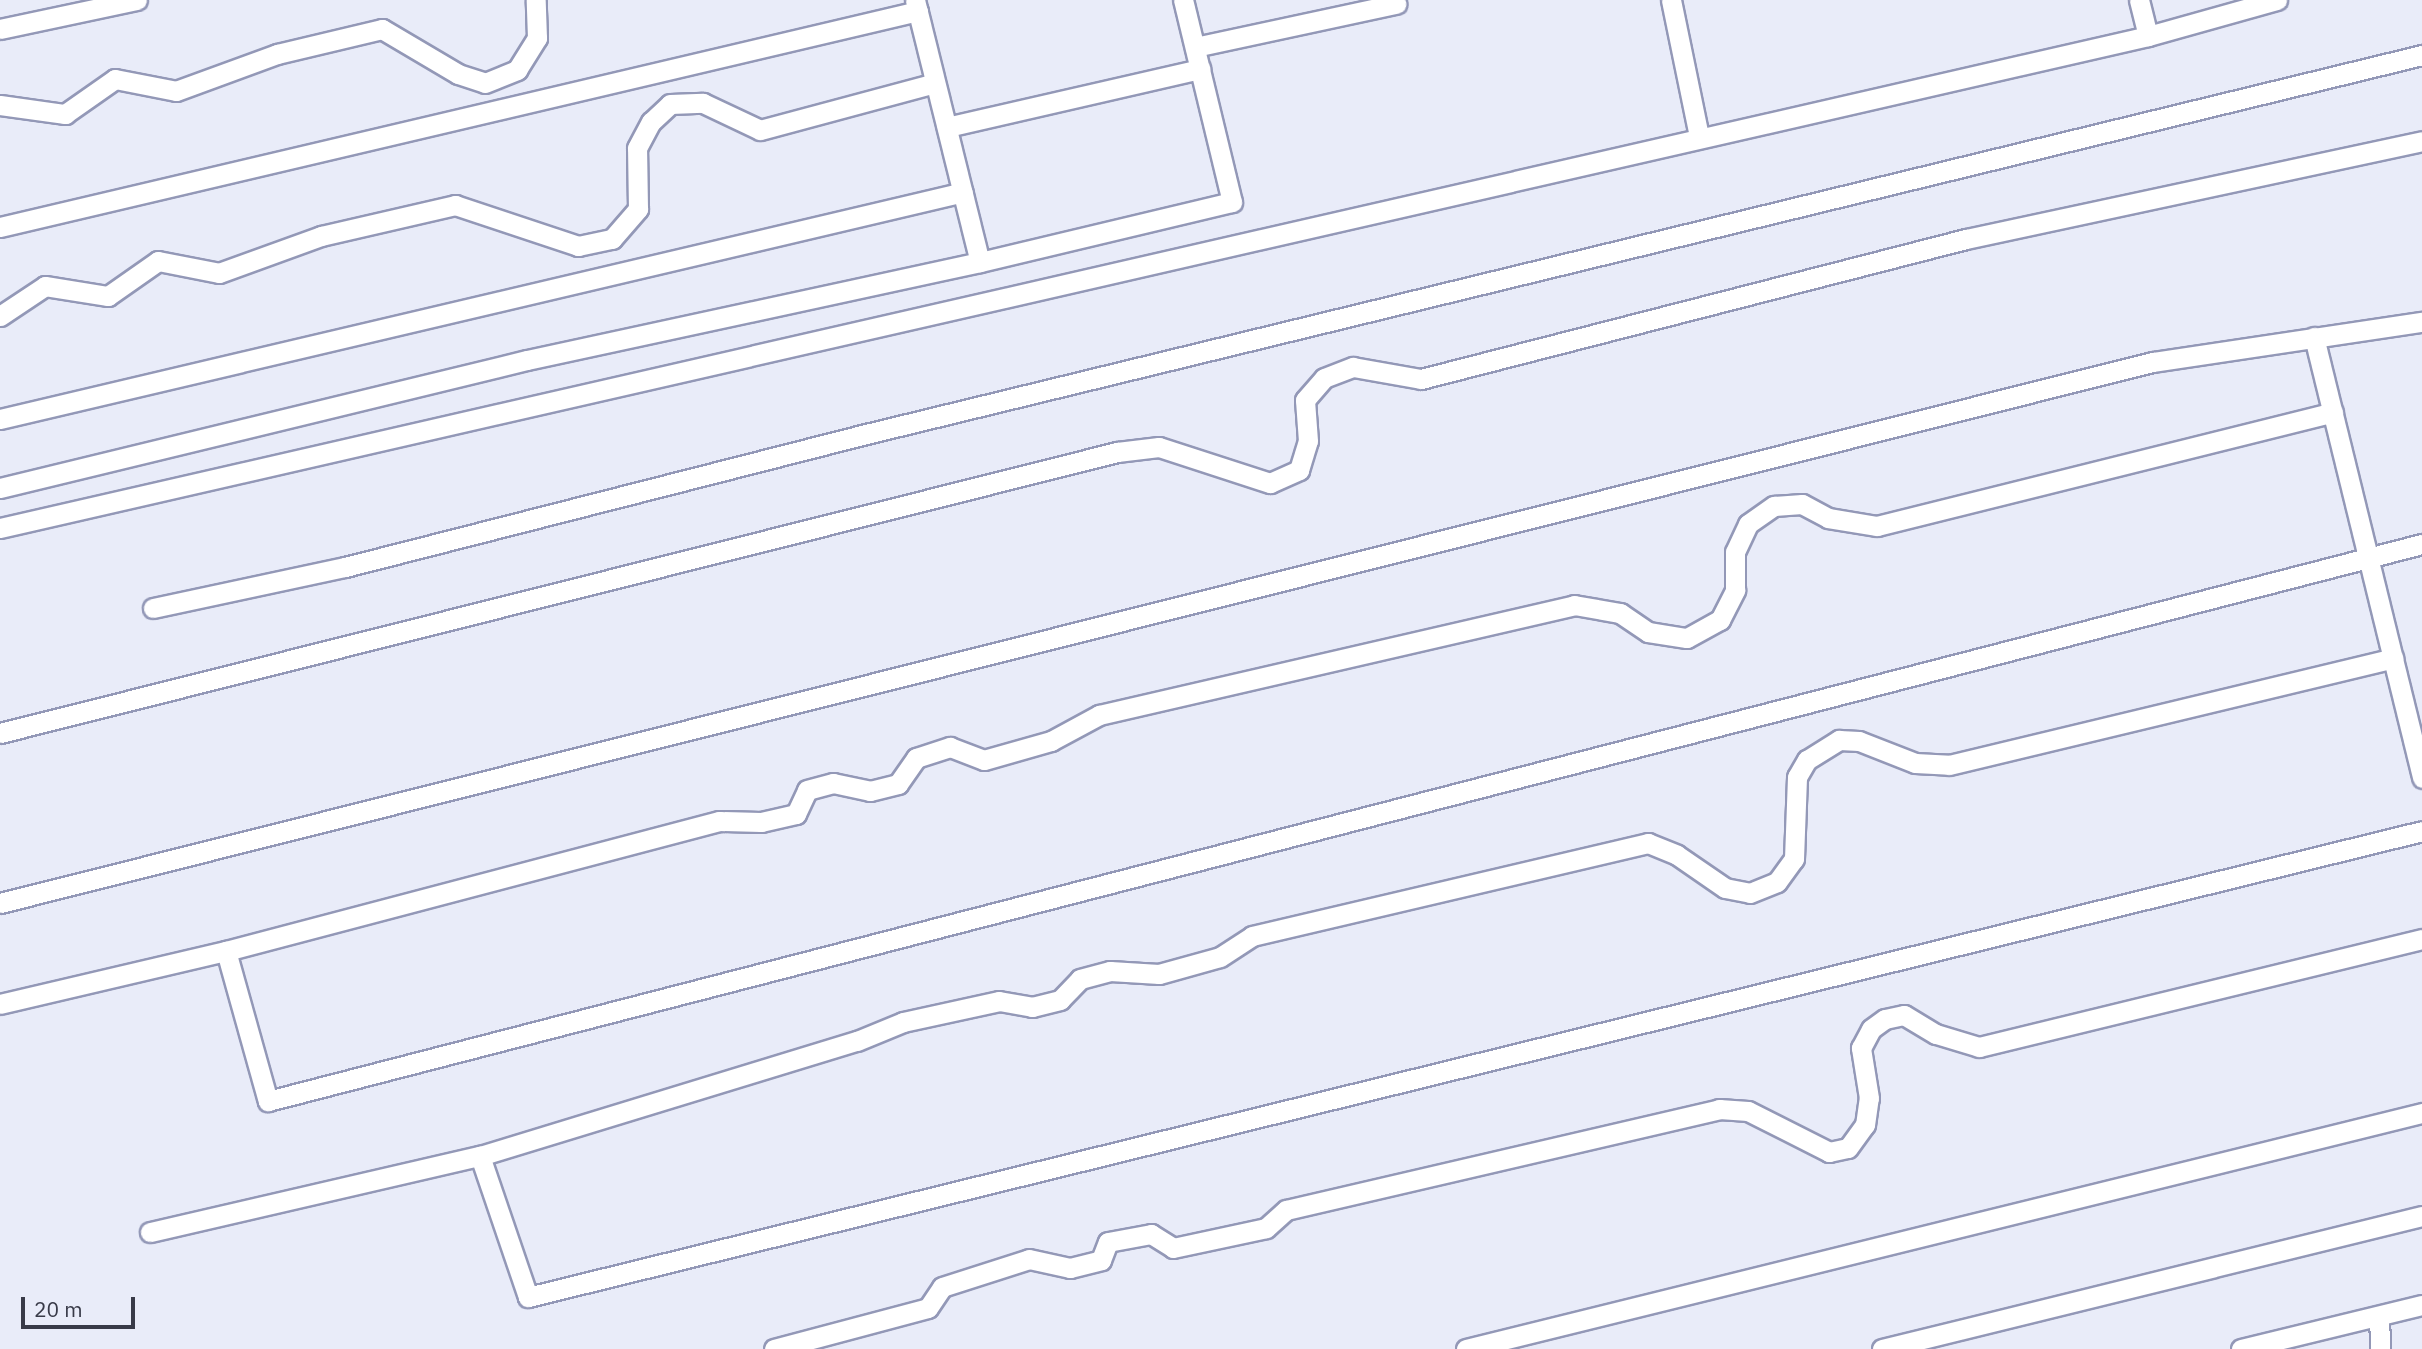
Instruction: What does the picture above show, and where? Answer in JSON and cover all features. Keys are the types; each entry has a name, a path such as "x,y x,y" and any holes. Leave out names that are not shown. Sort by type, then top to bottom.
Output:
{"lane":[{"path":"0,29 137,0"},
{"path":"0,105 65,114 115,79 176,91 277,54 383,29 458,74 485,83 517,70 537,38 536,0"},
{"path":"0,488 527,360 980,262 1232,202 1183,0"},
{"path":"1671,0 1699,137"},
{"path":"2139,0 2148,36"},
{"path":"0,528 2148,36 2210,8 2277,0"},
{"path":"1195,47 1396,4"},
{"path":"0,227 916,5 980,262"},
{"path":"153,608 345,567 862,435 2422,55"},
{"path":"947,127 1200,69"},
{"path":"0,316 45,286 108,296 158,261 219,273 321,236 454,205 578,246 612,239 638,209 637,149 651,122 670,104 702,103 760,130 936,83"},
{"path":"0,733 1117,452 1159,447 1270,483 1299,470 1308,441 1305,400 1324,378 1353,367 1421,379 1966,239 2422,141"},
{"path":"0,419 963,192"},
{"path":"0,903 2141,365 2422,322"},
{"path":"2314,337 2422,778"},
{"path":"0,1004 226,951 719,821 761,822 796,814 807,790 833,783 870,791 898,784 916,758 950,747 984,760 1051,741 1099,715 1574,605 1620,613 1648,632 1687,638 1720,620 1735,590 1739,543 1748,524 1774,506 1802,504 1828,518 1877,526 2333,412"},
{"path":"226,951 268,1101 2422,544"},
{"path":"150,1232 480,1156 857,1041 903,1022 999,1001 1032,1007 1060,1000 1080,979 1110,971 1159,974 1220,957 1252,936 1648,843 1677,855 1725,888 1750,893 1777,882 1794,859 1797,777 1807,760 1839,740 1859,741 1915,763 1949,765 2393,658"},
{"path":"480,1156 528,1297 2422,831"},
{"path":"774,1349 929,1308 942,1287 1029,1259 1070,1268 1101,1260 1108,1242 1151,1234 1173,1248 1266,1228 1286,1210 1719,1110 1748,1111 1829,1152 1848,1148 1865,1125 1867,1112 1861,1048 1871,1029 1885,1018 1904,1015 1936,1034 1979,1047 2422,939"},
{"path":"1466,1349 2422,1113"},
{"path":"1882,1349 2422,1216"},
{"path":"2241,1349 2422,1305"},
{"path":"2379,1316 2380,1349"}]}
